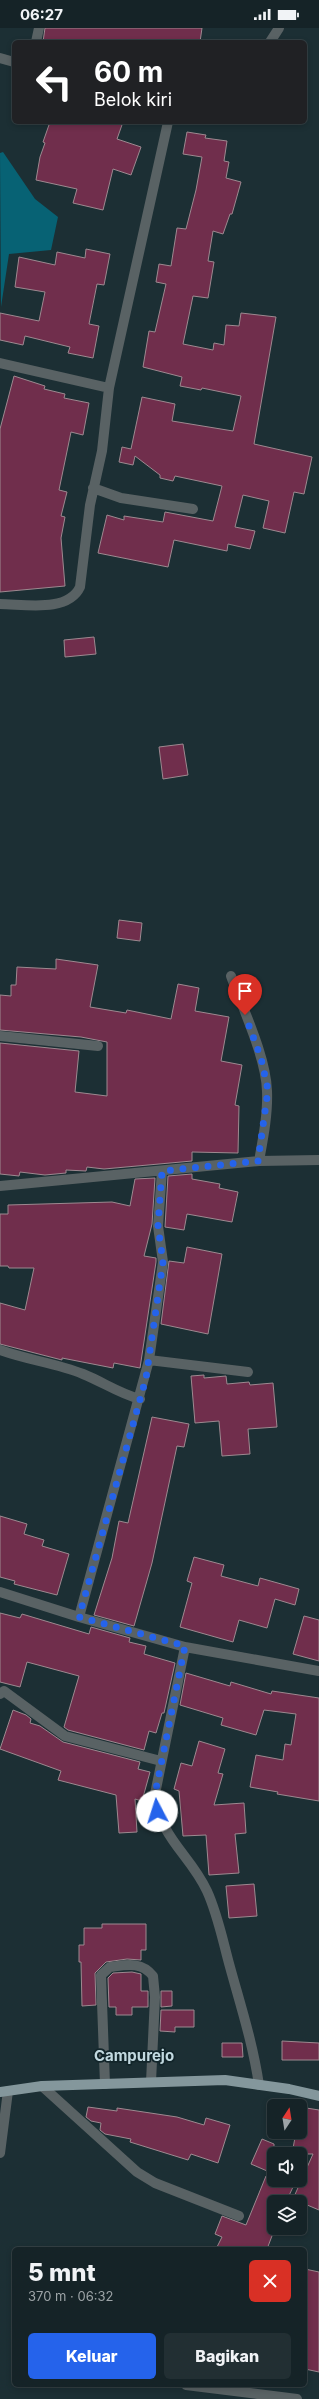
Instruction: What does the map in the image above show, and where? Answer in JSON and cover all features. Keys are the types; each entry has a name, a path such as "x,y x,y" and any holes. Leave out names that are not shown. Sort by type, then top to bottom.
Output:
{"main road":[{"path":"4,2091 42,2086 224,2080 319,2096"}],"street":[{"path":"36,40 39,28"},
{"path":"271,40 279,28"},
{"path":"0,58 12,61"},
{"path":"0,604 59,603 76,595 80,587 93,488 102,451 109,388 168,124"},
{"path":"0,364 109,388"},
{"path":"93,488 121,498 193,509"},
{"path":"231,976 261,1058 266,1079 266,1111 258,1161"},
{"path":"0,1036 98,1046"},
{"path":"0,1186 258,1161 319,1160"},
{"path":"79,1617 140,1399 149,1360 163,1262 158,1226 162,1171"},
{"path":"0,1350 52,1363 84,1374 126,1395 140,1399"},
{"path":"149,1360 248,1372"},
{"path":"0,1592 79,1617 185,1646 319,1671"},
{"path":"185,1646 155,1794 157,1811 176,1846 200,1878 214,1910 252,2040 259,2085"},
{"path":"0,1694 4,1691 64,1736 162,1761"},
{"path":"105,2084 101,1975 110,1966 142,1966 153,1976 155,1997 151,2082"},
{"path":"42,2086 136,2172 155,2183 239,2216"},
{"path":"0,2153 4,2091"},
{"path":"200,2387 297,2399"}],"shaded area":[{"path":"3,152 35,199 58,217 51,250 9,254 1,307 0,153"}],"building":[{"path":"45,28 202,28 200,40 43,40"},
{"path":"49,124 122,124 117,139 141,147 131,175 113,169 103,210 73,203 77,189 36,180 40,157 45,143 43,142"},
{"path":"187,132 206,135 205,138 227,141 224,161 229,162 226,178 241,182 232,214 230,214 223,234 213,231 208,261 214,262 208,298 193,296 183,344 213,350 214,343 224,345 226,325 239,326 241,313 276,317 254,444 312,457 304,494 294,492 285,533 263,528 269,501 243,495 235,527 255,531 250,549 228,544 227,551 174,540 168,567 98,553 107,515 124,520 124,516 163,522 165,512 213,521 222,486 175,476 173,481 160,478 160,475 135,456 133,465 119,462 122,447 131,449 142,397 175,404 172,421 233,431 241,396 202,388 201,390 180,386 182,377 143,367 149,331 155,332 166,284 156,282 159,264 171,266 177,228 186,229 196,190 202,157 183,154"},
{"path":"86,249 110,254 104,285 97,284 89,324 99,326 93,358 68,353 70,347 25,336 23,345 0,340 0,313 39,321 45,292 15,287 19,257 55,265 57,252 85,258"},
{"path":"14,376 45,386 44,389 65,394 64,398 89,403 83,435 71,432 59,490 67,492 61,516 65,517 61,538 65,586 0,592 0,429"},
{"path":"94,637 96,654 65,657 64,640"},
{"path":"183,744 188,775 163,779 159,747"},
{"path":"119,920 142,923 140,941 117,938"},
{"path":"56,959 98,965 90,1007 126,1013 127,1010 171,1019 178,984 199,988 195,1011 229,1017 221,1061 242,1065 235,1105 239,1106 238,1153 192,1152 192,1161 104,1169 87,1167 86,1171 66,1170 66,1173 45,1175 20,1172 19,1176 0,1174 0,1043 79,1051 75,1092 107,1096 107,1042 81,1037 0,1030 0,995 11,996 11,985 16,985 17,967 56,969"},
{"path":"192,1174 192,1179 220,1184 219,1188 238,1192 232,1222 187,1214 184,1230 165,1227 168,1176"},
{"path":"155,1178 152,1224 144,1256 156,1258 156,1262 140,1368 114,1363 113,1368 62,1358 62,1360 0,1344 0,1303 25,1310 34,1268 9,1268 8,1266 0,1266 0,1214 8,1214 8,1205 112,1202 130,1206 135,1179"},
{"path":"187,1247 222,1254 208,1334 161,1324 169,1261 184,1263"},
{"path":"204,1375 204,1378 226,1376 227,1384 249,1382 250,1385 273,1383 277,1427 248,1429 250,1454 222,1456 219,1421 195,1423 191,1376"},
{"path":"152,1417 189,1424 184,1447 177,1446 152,1563 134,1626 94,1615 112,1558 119,1521 128,1523"},
{"path":"0,1516 27,1524 24,1534 44,1540 42,1546 69,1554 57,1595 14,1584 15,1581 0,1577"},
{"path":"194,1557 224,1565 221,1576 258,1586 260,1578 299,1589 295,1605 275,1599 267,1628 239,1620 233,1642 180,1627 192,1583 187,1581"},
{"path":"0,1613 20,1618 22,1614 89,1634 91,1627 130,1638 129,1642 146,1646 144,1654 175,1663 164,1713 162,1713 156,1733 149,1731 144,1750 68,1730 64,1727 79,1676 27,1662 20,1687 0,1682"},
{"path":"304,1616 319,1620 319,1661 293,1654"},
{"path":"186,1673 230,1686 231,1682 271,1694 272,1691 319,1698 319,1801 277,1794 278,1792 250,1787 256,1755 283,1760 285,1744 291,1745 296,1714 264,1710 256,1735 221,1725 223,1718 180,1705"},
{"path":"13,1710 26,1715 31,1719 30,1723 40,1726 63,1742 140,1762 138,1769 150,1772 142,1801 135,1799 137,1832 119,1833 116,1795 58,1780 61,1771 0,1749"},
{"path":"199,1741 225,1749 218,1773 223,1774 214,1805 244,1803 246,1833 235,1834 239,1873 209,1875 206,1835 183,1836 179,1791 174,1789 181,1763 192,1766"},
{"path":"254,1884 257,1916 229,1918 226,1886"},
{"path":"102,1924 146,1924 146,1950 141,1950 141,1960 127,1959 106,1962 95,1973 96,2005 82,2006 79,1945 84,1945 84,1928 102,1928"},
{"path":"132,1972 141,1974 141,1991 148,1991 148,2007 132,2007 132,2015 116,2015 116,2007 109,2007 108,1978 113,1973"},
{"path":"161,1991 172,1991 172,2006 161,2007"},
{"path":"161,2010 194,2010 194,2027 175,2027 175,2032 160,2031"},
{"path":"282,2041 319,2043 319,2060 282,2060"},
{"path":"222,2043 242,2043 243,2057 222,2057"},
{"path":"88,2107 117,2111 117,2108 177,2117 204,2125 206,2118 230,2125 218,2163 191,2154 188,2160 130,2142 131,2139 105,2134 100,2130 101,2123 91,2121 86,2117"},
{"path":"307,2108 319,2110 319,2210 307,2205 307,2195 295,2195 298,2187 307,2187 307,2168 313,2154 307,2154 307,2147 293,2147 295,2139 307,2139"},
{"path":"262,2139 274,2144 274,2147 267,2147 267,2171 251,2164"},
{"path":"266,2176 267,2187 293,2187 289,2195 267,2195 267,2235 272,2235 268,2247 217,2247 222,2237 215,2234 222,2216 246,2225"},
{"path":"307,2269 319,2272 319,2372 307,2369"}],"district":[{"name":"Campurejo","path":"134,2055"}],"route":[{"path":"157,1811 155,1794 185,1646 79,1617 146,1378 163,1262 159,1242 158,1226 162,1171 258,1161 262,1145 268,1090 261,1058 245,1015"}]}
